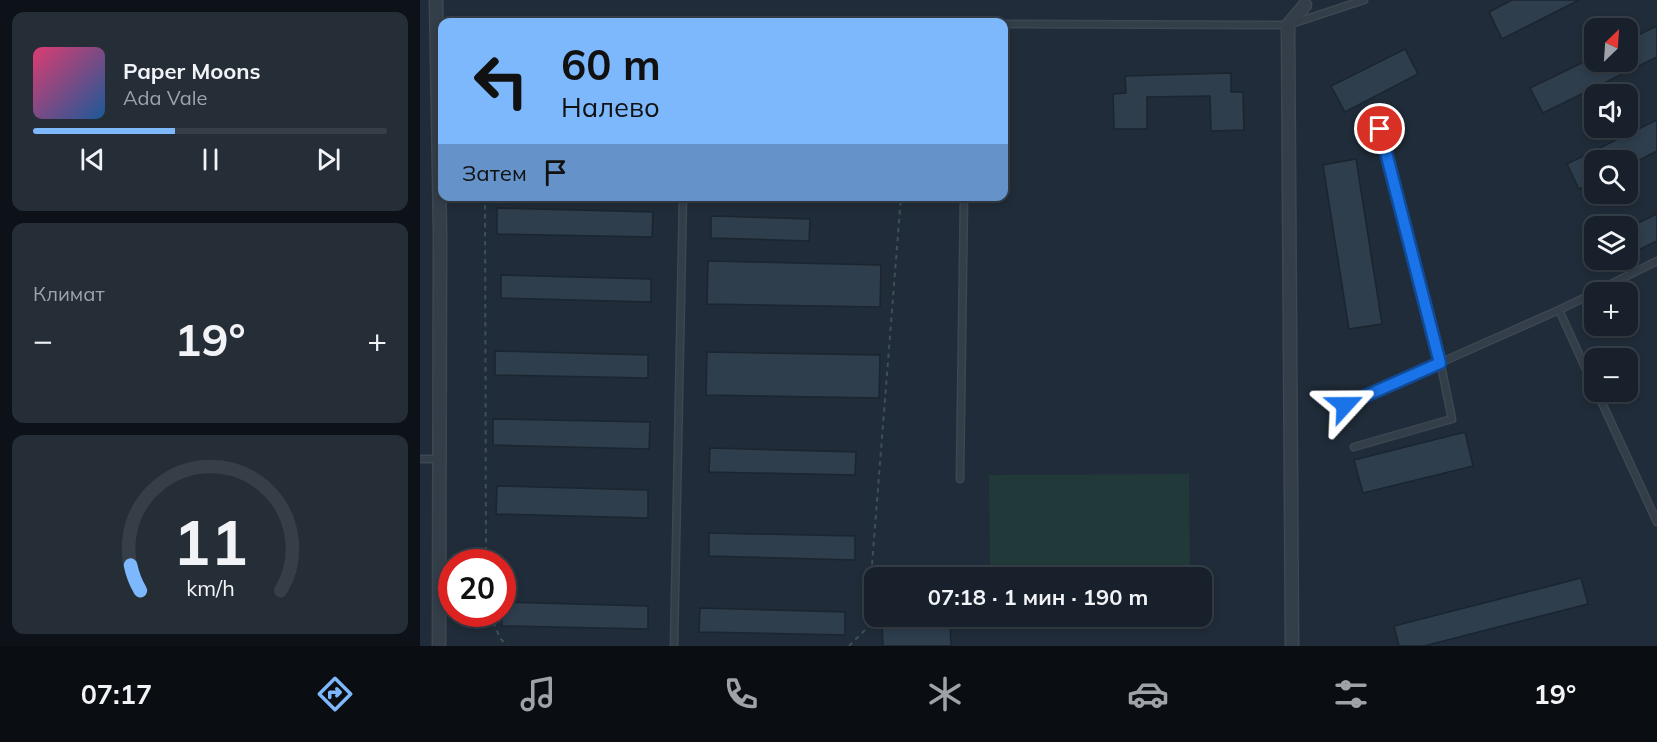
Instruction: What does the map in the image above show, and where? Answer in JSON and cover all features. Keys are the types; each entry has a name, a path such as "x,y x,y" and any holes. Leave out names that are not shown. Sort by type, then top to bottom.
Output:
{"street":[{"path":"436,0 438,117"},
{"path":"1292,646 1288,25 1305,5"},
{"path":"439,201 439,646"}],"lane":[{"path":"1008,24 1288,25 1364,0"},
{"path":"1354,447 1452,419 1440,363 1380,129"},
{"path":"674,646 683,201"},
{"path":"960,479 964,201"},
{"path":"1615,282 1657,261"},
{"path":"1345,405 1584,298"},
{"path":"1559,310 1584,365"},
{"path":"1601,402 1657,522"},
{"path":"420,459 438,459"}],"path":[{"path":"485,201 486,549"},
{"path":"849,646 869,626 901,201"},
{"path":"495,627 500,638 507,646"}],"green space":[{"path":"1189,474 1190,567 990,567 989,475"}],"building":[{"path":"1512,0 1579,0 1502,39 1489,12"},
{"path":"1657,26 1657,57 1638,66 1638,35"},
{"path":"1405,49 1418,74 1345,112 1331,86"},
{"path":"1584,62 1584,72 1626,72 1602,84 1584,84 1584,93 1543,113 1530,88"},
{"path":"1231,73 1231,92 1243,92 1244,130 1211,131 1210,96 1147,97 1147,129 1114,129 1113,94 1126,93 1125,76"},
{"path":"1657,120 1657,151 1638,161 1638,150 1596,150 1620,138 1638,138 1638,129"},
{"path":"1584,156 1584,187 1579,189 1567,164"},
{"path":"1356,159 1382,324 1349,329 1323,165"},
{"path":"497,208 653,212 652,237 497,234"},
{"path":"1657,214 1657,241 1638,250 1638,223"},
{"path":"711,216 810,219 809,241 711,238"},
{"path":"708,261 881,265 880,307 707,304"},
{"path":"501,275 651,279 651,302 501,298"},
{"path":"495,351 648,355 648,378 495,375"},
{"path":"707,352 880,355 879,398 706,395"},
{"path":"493,419 650,422 649,449 493,445"},
{"path":"1465,432 1473,466 1363,493 1354,460"},
{"path":"710,448 856,452 855,475 709,472"},
{"path":"497,486 648,490 648,518 496,514"},
{"path":"709,533 855,536 855,560 709,556"},
{"path":"1581,578 1588,604 1424,646 1399,646 1394,626"},
{"path":"516,602 648,606 648,629 516,626"},
{"path":"700,608 845,612 845,635 699,632"},
{"path":"882,627 950,627 951,646 883,646"}],"route":[{"path":"1345,405 1440,363 1380,129"}]}
